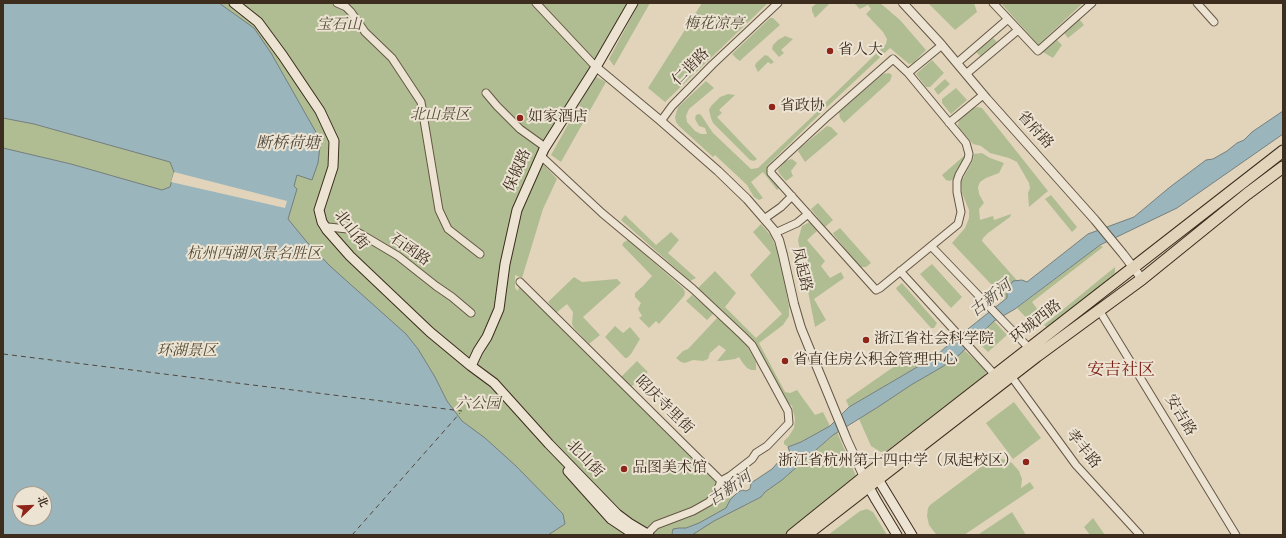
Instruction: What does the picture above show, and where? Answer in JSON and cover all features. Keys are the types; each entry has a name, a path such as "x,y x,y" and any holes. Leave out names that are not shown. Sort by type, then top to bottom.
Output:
{"main road":[{"name":"北山街","path":"234,3 258,22 283,56 320,111 334,140 333,167 319,210 322,222 327,230 350,256 430,332 494,383 549,444 617,514 648,534"},
{"name":"保俶路","path":"471,366 487,337 499,309 505,264 517,210 545,147 596,67 633,3"},
{"name":"环城西路","path":"806,535 995,375 1283,151"},
{"name":"环城西路","path":"792,535 870,481 1099,310 1142,280 1247,194 1283,167"},
{"name":"北山街","path":"471,366 611,519 633,534"},
{"name":"凤起路","path":"870,481 876,500 897,535"},
{"path":"870,481 912,535"}],"street":[{"path":"337,3 346,7 365,32 392,58 421,102 439,210 448,229 480,254"},
{"path":"536,3 596,67"},
{"name":"仁谐路","path":"662,121 672,106 712,65 778,3"},
{"name":"省府路","path":"903,3 942,45 983,95 1095,220 1142,280"},
{"path":"993,3 1038,51 1092,3"},
{"path":"1197,3 1214,22"},
{"path":"957,63 1008,19"},
{"path":"966,74 1018,30"},
{"path":"908,73 942,45"},
{"path":"893,59 908,73 969,149 968,159 957,180 957,192 962,212 958,224 876,290 771,173 771,169 893,59"},
{"name":"凤起路","path":"596,67 662,121 747,199 775,233 779,240 801,328 845,435 870,481"},
{"path":"486,93 520,129 545,147"},
{"path":"949,123 983,95"},
{"path":"541,156 602,213 693,289 752,345 788,412 789,423 767,446 756,453 752,459 721,481 716,494 709,502 693,511 656,526 648,534"},
{"path":"764,219 781,207 792,196"},
{"path":"775,233 797,223 808,214"},
{"name":"石函路","path":"327,230 328,227 348,229 361,234 398,256 471,313"},
{"path":"931,246 1029,348"},
{"path":"900,271 995,375"},
{"name":"昭庆寺里街","path":"520,282 721,481"},
{"name":"安吉路","path":"1099,310 1236,535"},
{"name":"孝丰路","path":"1011,376 1072,460 1140,535"}],"green space":[{"name":"环湖景区","path":"3,3 635,3 553,141 544,165 557,179 543,209 522,278 515,275 515,288 518,291 520,282 721,481 744,506 761,497 837,432 856,476 784,535 3,535"},
{"path":"639,3 650,3 614,66 609,59"},
{"name":"梅花凉亭","path":"702,3 768,3 665,102 648,88"},
{"path":"817,3 830,3 815,18 812,7"},
{"path":"854,3 880,3 900,20 926,50 913,63 909,64 890,48 826,108 823,105 886,44 887,39 883,32 866,14 871,9 868,5 860,9"},
{"path":"928,3 974,3 977,12 955,30"},
{"path":"1001,3 1083,3 1038,45"},
{"path":"770,18 773,18 780,25 740,61 737,59 732,54"},
{"path":"1079,19 1084,25 1068,38 1064,33"},
{"path":"785,36 793,39 781,50 784,53 779,57 772,49 773,45"},
{"path":"993,38 997,42 980,56 976,52"},
{"path":"1057,40 1062,45 1053,58 1043,52"},
{"path":"765,55 774,62 771,64 768,62 758,72 755,66 756,63"},
{"path":"932,60 944,73 930,87 926,87 916,74"},
{"path":"889,73 892,75 890,81 844,123 840,118 839,112 883,74"},
{"path":"595,76 606,82 561,162 551,155"},
{"path":"945,79 950,84 938,95 934,89"},
{"path":"706,81 714,88 689,109 686,116 687,122 695,131 701,134 707,134 705,128 699,126 695,119 696,115 701,115 713,133 751,169 758,168 819,110 821,113 767,166 781,187 777,190 763,172 751,182 763,198 759,200 754,197 747,185 715,155 713,157 676,122 675,117 678,107"},
{"path":"956,88 967,100 951,114 942,103 942,99"},
{"path":"728,94 735,95 719,110 722,113 717,117 757,159 754,161 750,160 713,123 711,118 709,110 711,106 720,97"},
{"path":"973,108 982,108 1048,191 1029,207 1029,183 1017,162 1009,158 990,153 981,146 973,144 960,129 958,125 959,120"},
{"path":"827,126 831,127 838,134 805,162 798,151"},
{"path":"982,153 990,158 1004,163 999,173 980,182 978,187 979,194 984,203 979,209 980,220 993,216 994,220 1011,214 1010,217 988,233 982,241 1021,285 1005,299 952,243 965,228 969,218 969,210 962,193 961,182 973,160 974,154"},
{"path":"965,155 964,161 957,169 953,179 950,181 946,180 942,175"},
{"path":"792,159 797,163 791,171 793,176 786,181 778,170 785,161"},
{"path":"1051,195 1077,227 1072,232 1045,199"},
{"path":"818,203 833,220 825,227 811,209"},
{"path":"625,215 656,245 671,232 679,240 668,253 696,278 690,281 621,220"},
{"path":"810,222 817,231 807,240 825,261 821,266 830,278 841,272 844,278 814,299 826,320 815,327 798,240 802,226"},
{"path":"761,224 771,236 780,257 789,307 789,316 783,325 759,343 785,392 790,393 797,390 815,415 823,412 830,426 801,442 788,447 784,444 784,441 794,428 795,419 792,406 782,394 754,343 698,288 715,271 736,293 725,307 756,338 782,314 750,275 771,253 753,232"},
{"path":"840,228 871,263 866,267 860,267 858,265 834,235 833,233"},
{"path":"628,240 683,288 685,292 684,296 659,324 656,321 649,328 639,318 642,316 638,309 641,303 635,297 635,293 652,276 622,245"},
{"path":"1100,245 1103,247 1032,302 1038,310 1037,320 1032,324 1017,308"},
{"path":"932,264 962,297 951,308 920,274"},
{"path":"1115,267 1115,273 1048,328 1044,325"},
{"path":"574,277 582,282 617,279 621,283 583,317 600,335 589,344 574,328 572,324 573,312 567,304 556,313 548,302"},
{"path":"902,283 937,323 934,328 931,328 897,290 896,288"},
{"path":"692,295 714,313 707,320 686,301"},
{"path":"718,317 745,342 756,362 756,370 747,368 739,357 735,359 717,361 726,350 719,345 710,353 708,359 703,361 693,360 685,363 676,358 683,351 688,349"},
{"path":"994,321 1007,335 988,352 975,339"},
{"path":"615,326 623,333 630,327 640,339 627,358 625,358 605,337"},
{"path":"964,350 987,371 984,376 887,451 881,452 871,446 859,419 911,385 942,367"},
{"path":"915,352 926,362 849,407 846,400"},
{"path":"637,361 648,372 631,387 621,377"},
{"path":"1014,402 1041,438 1013,459 986,423"},
{"path":"1003,459 1012,463 1019,471 1022,479 1021,488 1030,482 1034,488 964,535 937,535 929,525 927,516 930,505 985,464 993,460"},
{"path":"867,509 873,512 887,535 828,535 860,511"},
{"path":"1012,512 1026,535 979,534"},
{"path":"1093,518 1105,535 1090,535 1084,527"}],"water":[{"name":"环湖景区","path":"3,3 219,3 254,28 271,53 317,134 320,146 318,163 312,180 297,175 294,186 297,189 288,219 306,241 330,266 406,334 418,349 435,377 447,401 462,421 485,438 516,466 563,514 565,524 548,535 3,535 3,148 71,164 162,190 170,187 174,172 170,162 34,124 3,118"},
{"path":"1283,111 1283,134 1177,208 1100,245 1015,309 994,321 959,355 833,435 761,497 714,521 692,535 673,535 673,529 686,528 699,523 726,508 730,500 737,493 742,490 746,491 750,489 751,483 772,469 780,460 787,458 790,453 788,447 801,442 830,426 849,407 936,356 1007,298 1007,289 1013,281 1022,280 1027,282 1088,234 1134,217 1206,160 1213,159 1227,151"}],"pier":[{"path":"174,172 287,201 285,208 171,182"}],"ferry route":[{"path":"3,354 462,411"},
{"path":"352,535 460,413"}],"place":[{"name":"省人大","path":"830,51"},
{"name":"省政协","path":"772,107"},
{"name":"如家酒店","path":"520,118"},
{"name":"浙江省社会科学院","path":"866,340"},
{"name":"省直住房公积金管理中心","path":"785,361"},
{"name":"浙江省杭州第十四中学（凤起校区）","path":"1026,462"},
{"name":"品图美术馆","path":"624,469"}],"district":[{"name":"安吉社区","path":"1121,372"}],"park label":[{"name":"宝石山","path":"339,26"},
{"name":"北山景区","path":"440,116"},
{"name":"杭州西湖风景名胜区","path":"254,255"},
{"name":"六公园","path":"478,405"}],"water label":[{"name":"断桥荷塘","path":"288,145"},
{"name":"古新河","path":"992,300"},
{"name":"古新河","path":"731,490"}]}
